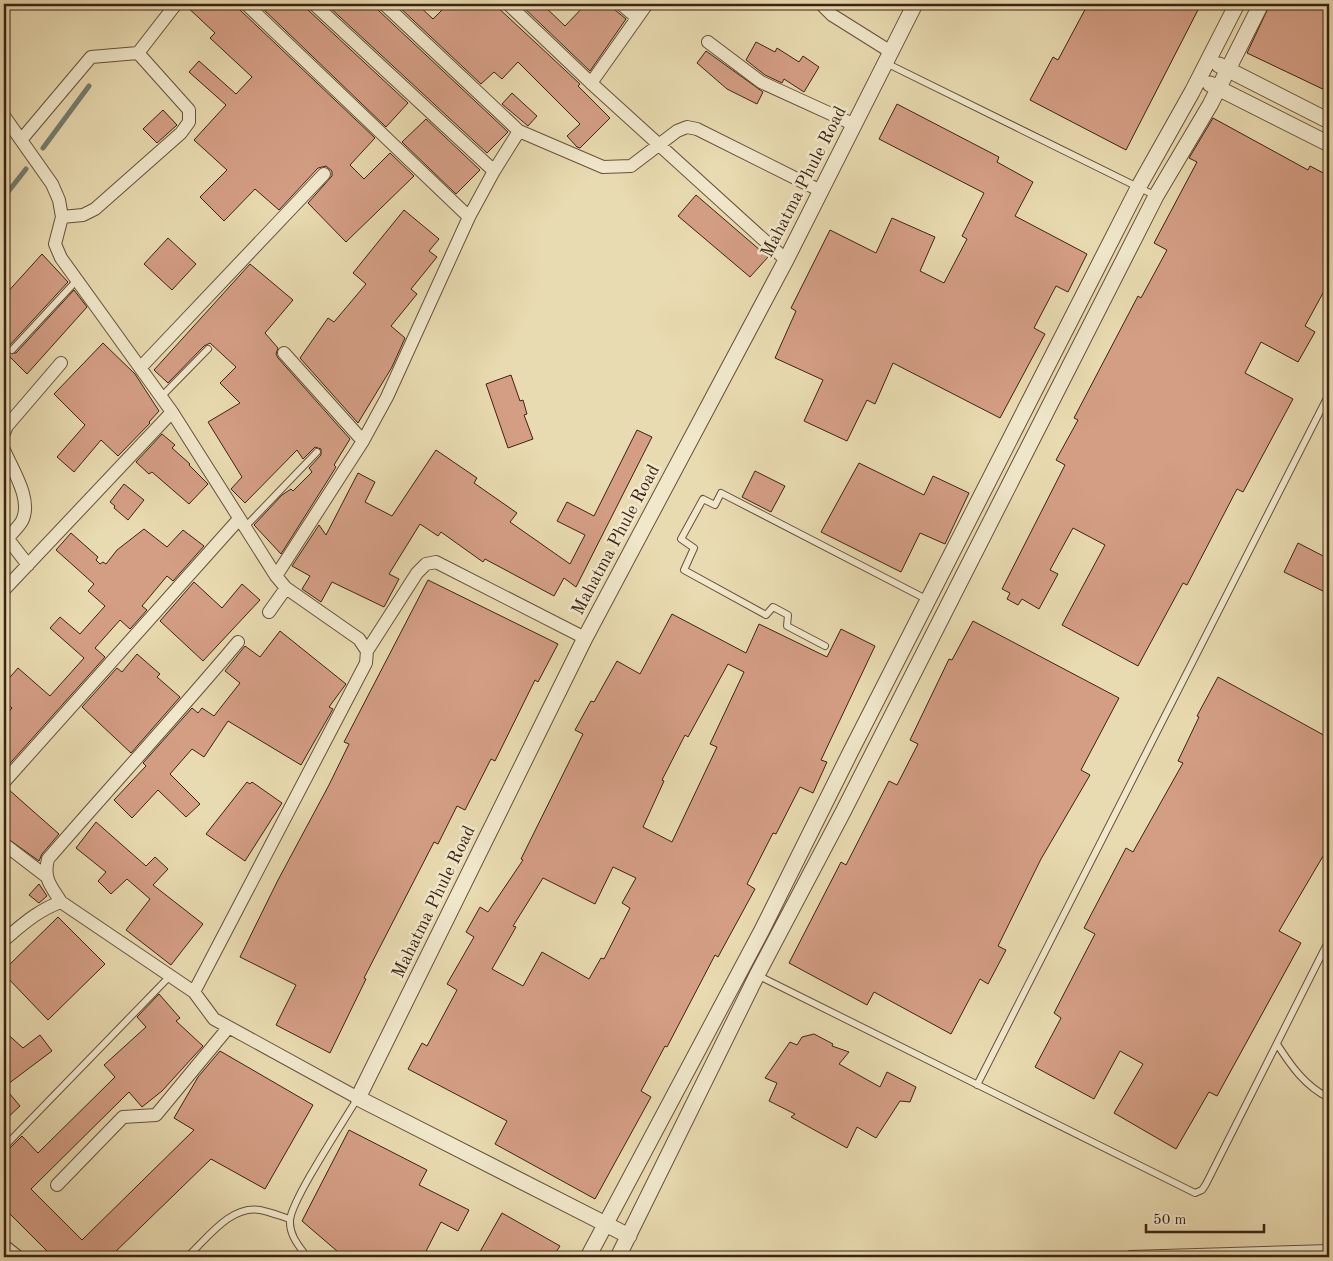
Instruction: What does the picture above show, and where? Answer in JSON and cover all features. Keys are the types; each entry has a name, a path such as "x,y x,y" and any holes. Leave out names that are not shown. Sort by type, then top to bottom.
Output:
{"street":[{"path":"21,140 91,57 138,53 176,4"},
{"path":"246,4 469,216"},
{"path":"314,4 494,171"},
{"path":"384,4 519,130 603,167 631,166 659,147 677,131 686,127 697,129 821,191"},
{"path":"508,4 659,147 786,260"},
{"path":"621,4 637,18"},
{"path":"591,83 648,4"},
{"path":"821,4 832,15 889,57"},
{"name":"Mahatma Phule Road","path":"358,1098 585,638 786,260 915,4"},
{"path":"588,1257 762,930 1138,188 1199,78 1237,4"},
{"path":"618,1257 757,975 848,803 1156,196 1218,88 1261,4"},
{"path":"708,42 762,82 855,124"},
{"path":"62,217 83,214 95,209 180,133 189,122 189,110 138,53"},
{"path":"1209,59 1329,120"},
{"path":"1199,78 1329,144"},
{"path":"5,121 52,184 59,200 62,217 55,244 61,258 172,412 276,576 286,588 359,639 367,651"},
{"path":"276,576 363,441 387,397 469,216 519,130"},
{"path":"140,368 324,174"},
{"path":"284,353 363,441"},
{"path":"4,433 7,426 60,363"},
{"path":"4,590 172,412"},
{"path":"1010,440 1028,448"},
{"path":"4,450 24,497 25,509 22,521 5,538 28,565"},
{"path":"4,782 242,523"},
{"path":"194,992 366,663 367,651 417,573 426,564 436,562 585,638"},
{"path":"269,612 286,588"},
{"path":"238,642 164,730 108,789 48,859 45,871 61,902 194,992 214,1020 358,1098 629,1236"},
{"path":"4,844 47,877"},
{"path":"4,940 29,919 49,906 61,902"},
{"path":"57,1185 124,1117 156,1115 228,1028"}],"lane":[{"path":"889,57 1156,196"},
{"path":"12,350 77,280"},
{"path":"161,397 208,349"},
{"path":"977,1085 1329,394"},
{"path":"242,523 317,452"},
{"path":"825,646 787,626 788,615 773,607 766,615 684,570 694,548 681,539 703,499 715,505 721,493 928,600"},
{"path":"757,975 1195,1193 1202,1190 1206,1184 1329,940"},
{"path":"4,1147 170,976"},
{"path":"1277,1044 1291,1066 1304,1081 1329,1098"},
{"path":"307,1257 294,1238 290,1219 298,1199 358,1098"},
{"path":"188,1257 226,1221 241,1211 259,1210 290,1219"},
{"path":"4,1242 23,1257"},
{"path":"1131,1257 1130,1254 1329,1248"}],"building":[{"path":"184,4 238,4 240,10 375,138 350,165 364,179 390,153 414,176 346,242 308,203 332,176 332,171 326,166 318,168 279,210 255,189 224,221 200,197 227,170 194,140 226,105 189,72 199,61 236,94 252,77 210,38 215,33"},
{"path":"258,4 306,4 308,10 408,103 386,127"},
{"path":"326,4 376,4 378,10 508,132 487,153"},
{"path":"396,4 417,4 433,19 448,4 494,4 580,84 578,86 610,118 580,148 577,147 567,136 580,124 518,62 502,79 494,72 481,84"},
{"path":"520,4 542,4 565,26 586,4 613,4 615,10 626,19 590,71"},
{"path":"1088,4 1201,4 1126,150 1030,100 1053,57 1058,60"},
{"path":"1270,4 1329,4 1329,92 1247,53"},
{"path":"756,42 775,52 777,48 799,62 803,56 819,67 804,92 784,79 782,83 765,75 746,60"},
{"path":"706,51 763,92 757,104 727,89 697,63"},
{"path":"512,93 537,116 528,126 502,104"},
{"path":"897,104 999,157 997,162 1033,182 1015,216 1087,254 1068,292 1056,286 1034,328 1045,334 1000,418 893,363 875,404 867,400 847,441 804,421 823,380 775,358 796,311 791,308 830,230 876,253 892,218 935,237 920,271 944,283 967,239 962,236 984,193 879,139"},
{"path":"163,110 177,125 157,143 143,129"},
{"path":"1213,118 1308,170 1310,166 1329,176 1329,282 1305,326 1315,332 1298,362 1261,342 1245,373 1293,399 1243,492 1237,489 1187,585 1183,583 1138,666 1062,625 1105,545 1073,528 1050,570 1058,574 1039,609 1022,599 1018,605 1007,599 1010,593 1002,589 1065,465 1056,460 1078,420 1074,418 1138,296 1141,298 1167,250 1154,243 1197,162 1189,158"},
{"path":"426,119 480,170 456,194 402,142"},
{"path":"696,195 768,257 750,277 678,216"},
{"path":"404,210 439,239 429,251 437,257 411,289 417,294 391,326 405,338 392,367 358,423 300,358 328,318 334,322 366,284 353,273"},
{"path":"168,238 196,264 172,290 144,264"},
{"path":"42,254 68,282 8,347 8,353 16,353 74,290 87,307 27,374 4,351 4,328 9,322 4,317 4,296"},
{"path":"250,264 293,300 265,333 278,348 276,354 278,358 350,439 334,465 336,467 281,554 254,525 282,495 291,489 293,491 312,472 309,468 321,455 321,449 315,447 303,459 297,450 245,503 231,489 242,477 208,422 240,403 220,383 236,367 210,343 204,346 168,383 154,370"},
{"path":"103,343 135,374 159,411 118,456 101,440 74,472 57,457 85,425 54,394"},
{"path":"511,375 520,401 523,400 527,414 524,415 533,439 508,448 486,384"},
{"path":"637,430 652,437 576,587 564,578 554,596 485,559 483,562 441,532 438,536 420,524 389,574 399,579 384,607 332,582 321,602 302,589 310,576 292,566 319,525 326,535 358,473 375,482 365,502 392,516 436,450 477,478 474,483 517,513 510,522 570,564 585,535 557,521 567,502 594,516"},
{"path":"162,434 175,445 172,448 208,484 189,504 152,472 149,474 136,462"},
{"path":"859,463 924,495 933,476 969,493 945,544 920,533 901,572 821,532"},
{"path":"755,471 785,486 771,512 742,497"},
{"path":"124,484 144,500 128,520 110,502"},
{"path":"144,529 167,547 183,530 204,546 173,581 167,576 142,606 147,610 130,629 120,620 95,648 105,657 4,770 4,718 12,708 4,701 4,684 18,668 50,696 84,658 50,628 60,617 80,634 105,606 88,591 94,584 56,550 71,533 98,557 96,560 100,564 103,562 106,564 117,550"},
{"path":"1298,543 1329,559 1329,594 1284,572"},
{"path":"428,580 558,644 538,682 535,680 495,761 491,759 465,810 457,806 438,844 434,842 364,978 366,979 330,1053 276,1025 296,985 240,957 278,880 329,785 349,744 344,742"},
{"path":"194,582 222,608 242,584 260,600 203,661 160,621"},
{"path":"672,614 746,653 759,624 827,657 841,629 875,646 821,760 827,762 813,793 800,787 776,834 773,833 747,884 755,889 718,957 715,955 667,1047 665,1046 641,1091 651,1097 595,1199 495,1144 507,1121 408,1069 422,1043 427,1046 457,990 447,984 474,937 466,932 480,907 488,912 523,860 521,859 583,734 575,730 591,701 594,702 617,661 640,674","holes":["728,664 744,672 710,744 717,747 672,842 643,827 664,781 662,780 685,735 688,737","613,867 636,878 622,903 630,908 604,959 601,958 589,979 542,952 523,986 492,969 516,927 513,926 543,878 595,904"]},
{"path":"973,621 1119,698 1081,770 1090,775 1041,859 998,946 1006,950 988,984 980,979 951,1034 874,992 867,1005 789,963 841,862 846,865 889,781 897,785 918,744 910,740 949,659 952,660"},
{"path":"280,631 346,684 329,707 333,709 301,765 228,721 204,757 192,749 170,774 200,804 186,817 158,790 132,818 114,800 146,766 143,763 192,708 198,713 202,708 214,716 240,683 225,671 245,646 260,657"},
{"path":"137,654 160,674 157,677 180,697 131,753 82,707 117,668 122,672"},
{"path":"1218,677 1329,738 1329,846 1279,931 1301,943 1217,1096 1209,1092 1176,1149 1114,1113 1143,1064 1120,1051 1094,1099 1035,1067 1061,1018 1054,1013 1095,934 1084,928 1126,848 1133,852 1183,763 1178,761 1199,717 1197,716"},
{"path":"247,782 250,784 252,782 282,803 245,861 206,834"},
{"path":"8,789 59,834 42,854 39,861 4,836 4,790"},
{"path":"96,822 146,866 155,857 168,869 153,885 203,924 171,965 126,930 150,899 127,879 111,894 98,881 106,872 76,848"},
{"path":"39,884 47,896 39,903 29,895"},
{"path":"58,917 105,964 48,1020 4,974 4,970"},
{"path":"159,994 180,1018 176,1021 203,1046 162,1091 142,1107 129,1092 31,1189 82,1240 194,1130 174,1118 198,1077 220,1051 313,1105 265,1189 211,1159 110,1257 53,1257 4,1208 4,1154 22,1136 38,1153 115,1077 104,1065 146,1027 137,1017"},
{"path":"4,1031 23,1048 40,1035 52,1051 4,1087"},
{"path":"814,1034 833,1044 832,1046 849,1052 839,1064 880,1087 887,1072 916,1087 910,1102 900,1101 876,1138 857,1127 847,1148 791,1117 795,1114 769,1101 777,1083 765,1078 790,1042 797,1045 802,1037"},
{"path":"4,1087 20,1106 4,1121"},
{"path":"349,1130 427,1170 419,1185 469,1210 458,1231 441,1222 423,1257 344,1257 302,1221"},
{"path":"502,1213 560,1246 553,1257 477,1257"}],"waterway":[{"path":"43,148 89,86"},
{"path":"4,197 26,169"}]}
